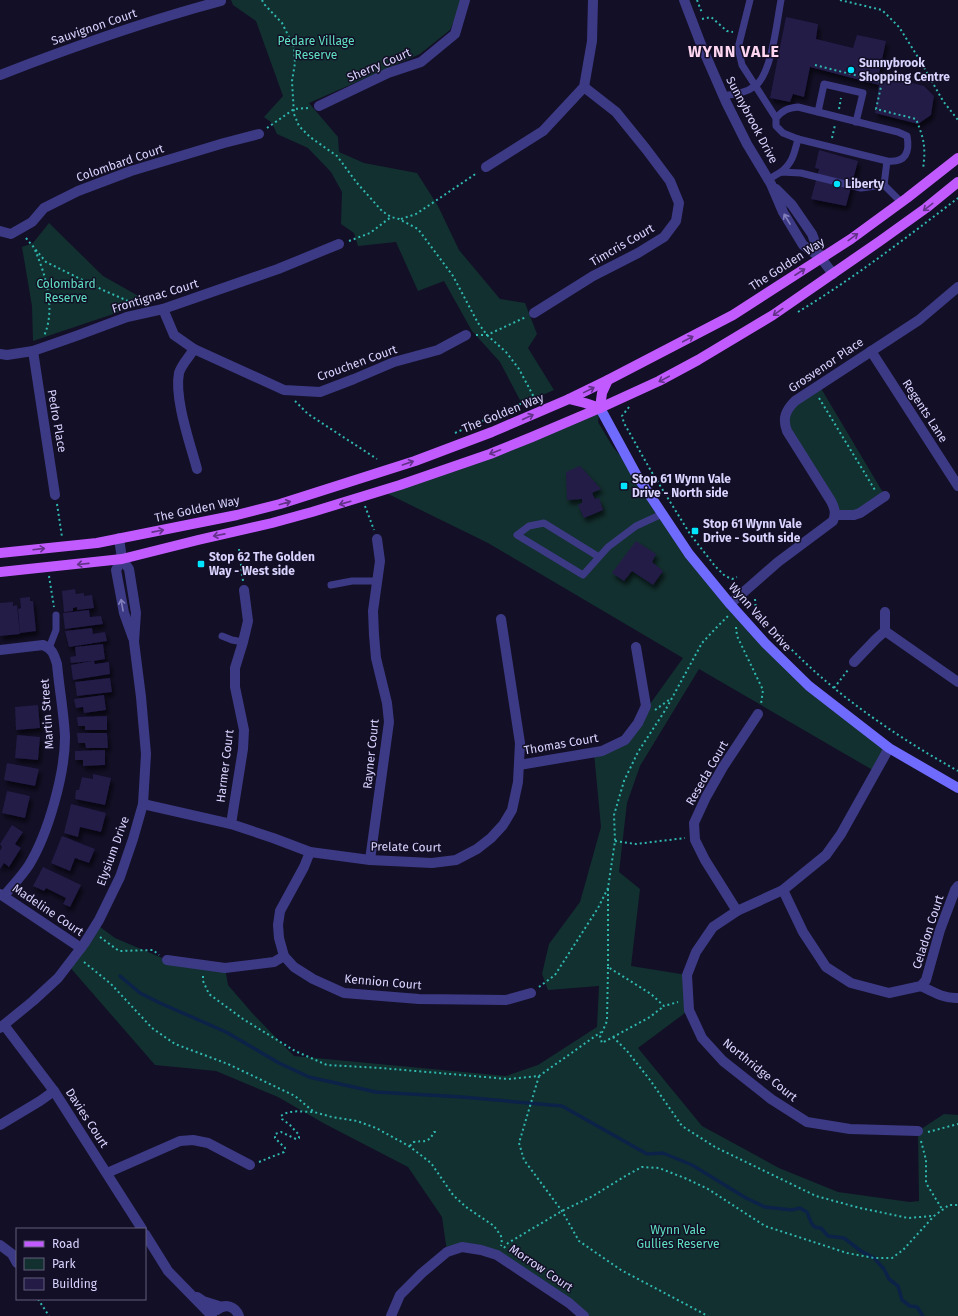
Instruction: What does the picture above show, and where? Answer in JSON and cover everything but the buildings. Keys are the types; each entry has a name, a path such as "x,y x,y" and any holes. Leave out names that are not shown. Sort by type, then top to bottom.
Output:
{"main road":[{"name":"The Golden Way","path":"0,553 97,543 237,515 310,495 415,461 492,432 569,399 733,315 851,239 958,158"},
{"path":"0,572 122,559 272,523 362,498 490,454 600,408 659,381 698,360 773,315 833,274 926,208 958,182"},
{"path":"600,408 602,393 608,380"},
{"path":"569,399 585,402 600,408"},
{"name":"Wynn Vale Drive","path":"600,408 637,476 688,554 765,643 797,675 824,698 889,748 958,788"}],"street":[{"name":"Sherry Court","path":"319,106 388,73 421,62 454,34 465,0"},
{"path":"486,167 543,131 584,87 592,41 593,0"},
{"name":"Sunnybrook Drive","path":"684,0 723,96 747,144 770,182 783,212 803,244 821,258 833,274"},
{"name":"Sauvignon Court","path":"0,74 179,12 221,1"},
{"name":"Timcris Court","path":"534,313 593,276 638,253 664,237 676,221 679,203 670,181 616,112 584,87"},
{"name":"Colombard Court","path":"0,231 11,234 32,222 44,208 78,190 130,171 259,134"},
{"name":"Frontignac Court","path":"0,354 7,355 36,350 127,317 163,309 278,269 339,244"},
{"name":"Grosvenor Place","path":"835,515 835,509 831,501 787,431 785,425 785,415 788,408 795,401 919,320 958,287"},
{"name":"Crouchen Court","path":"163,309 174,335 194,349 284,390 320,392 394,362 438,350 466,335"},
{"path":"194,349 179,371 179,394 184,422 197,469"},
{"name":"Pedro Place","path":"36,350 55,495"},
{"name":"Regents Lane","path":"871,351 958,486"},
{"path":"733,607 778,562 832,521 835,515 854,515 883,498"},
{"name":"Elysium Drive","path":"2,1026 58,978 99,920 120,877 133,839 142,804 146,754 134,642 124,613 116,570 122,559 119,538"},
{"name":"Rayner Court","path":"370,860 388,722 387,703 376,658 374,635 374,611 380,562 377,539"},
{"name":"Harmer Court","path":"231,824 243,749 244,730 235,687 234,668 243,642 248,621 244,590"},
{"path":"885,612 885,631"},
{"name":"Prelate Court","path":"142,804 231,824 310,852 370,860 432,863 456,860 477,849 491,838 503,825 512,810 516,796 520,743 501,619"},
{"path":"854,662 873,641 885,631"},
{"path":"885,631 958,682"},
{"path":"0,650 43,645 49,648"},
{"name":"Thomas Court","path":"519,765 602,751 625,740 638,723 646,706 636,647"},
{"name":"Martin Street","path":"2,895 28,867 39,846 55,798 64,754 65,736 56,664 54,653 49,648"},
{"name":"Reseda Court","path":"737,910 705,860 695,840 694,823 706,797 723,767 758,714"},
{"name":"Northridge Court","path":"889,748 841,834 826,855 783,890 737,910 713,927 696,952 687,974 688,999 689,1010 702,1038 723,1061 771,1099 807,1122 850,1129 918,1131"},
{"path":"167,960 225,968 274,962 284,956 279,938 278,925 280,911 304,867 310,852"},
{"name":"Celadon Court","path":"783,890 803,932 826,967 851,984 889,993 921,986 926,980 940,930 955,890 958,886"},
{"name":"Madeline Court","path":"2,895 78,951"},
{"name":"Kennion Court","path":"284,956 294,967 313,980 344,993 419,999 506,1000 531,993"},
{"name":"Celadon Court","path":"921,986 941,996 952,999 958,998"},
{"name":"Davies Court","path":"2,1026 54,1091 141,1228"},
{"path":"0,1126 54,1091"},
{"path":"107,1172 180,1141 193,1140 208,1143 250,1165"},
{"path":"146,1236 168,1271 213,1316 222,1307"},
{"path":"0,1245 12,1254 16,1261"},
{"name":"Morrow Court","path":"391,1316 400,1295 422,1273 447,1252 462,1248 481,1250 498,1255 569,1303 584,1316"},
{"path":"187,1291 203,1301 222,1307 230,1306 239,1316"}],"lane":[{"path":"750,0 738,48 742,66 776,118 776,126 783,133 798,139 887,162 902,159 907,154 909,144 907,136 898,132 798,107 789,108 781,112 776,118"},
{"path":"723,96 743,93 755,86 764,75 770,57 781,0"},
{"path":"818,112 824,84 863,92 856,122"},
{"path":"770,182 788,166 794,156 798,139"},
{"path":"884,185 887,162"},
{"path":"781,172 801,173 861,188 884,185"},
{"path":"884,185 901,202"},
{"path":"599,557 544,523 529,526 517,535 583,575 608,547 636,526 662,514"},
{"path":"331,585 352,581 378,581"},
{"path":"49,648 56,630 56,614"},
{"path":"222,636 243,642"}],"path":[{"path":"262,0 282,23 294,46 295,63 292,82 294,114 299,126 310,137 338,156 362,188 382,211 391,217 400,219 418,230 453,276 478,322 487,335 506,352 519,369 542,411"},
{"path":"697,0 702,13"},
{"path":"840,0 882,10 899,27 922,62 943,101 958,120"},
{"path":"691,20 711,17 727,30 742,34"},
{"path":"815,65 882,82 876,109 916,119 923,135 925,151 923,168"},
{"path":"259,134 294,109 319,106"},
{"path":"831,142 836,122"},
{"path":"400,219 416,214 486,167"},
{"path":"339,244 370,233 391,217"},
{"path":"20,229 46,262 104,291 153,312"},
{"path":"34,248 43,269 50,302 47,330 36,350"},
{"path":"487,335 534,313"},
{"path":"814,389 883,498"},
{"path":"284,390 308,414 377,459"},
{"path":"629,407 622,416 624,423 681,521 715,566 725,576 732,579 737,577"},
{"path":"55,495 64,546"},
{"path":"362,498 377,539"},
{"path":"239,549 244,590"},
{"path":"47,567 56,614"},
{"path":"755,599 756,610 759,617 799,657 834,688 904,739 958,771"},
{"path":"733,607 737,636 763,690 762,701 758,714"},
{"path":"688,999 664,1006 650,1018 602,1043 600,1037 601,1032 607,1021 608,888 615,841 614,815 624,781 638,752 666,709 702,643 733,607"},
{"path":"834,688 854,662"},
{"path":"615,841 636,844 695,837"},
{"path":"531,993 555,975 598,908 608,888"},
{"path":"92,930 119,951 153,950 167,960"},
{"path":"78,951 152,1028 175,1044 228,1064 296,1096 314,1112"},
{"path":"202,965 204,981 209,994 242,1019 295,1051 327,1065 508,1079 539,1076 601,1032"},
{"path":"608,968 651,994 664,1006"},
{"path":"613,1037 627,1051 650,1080 682,1126 715,1147 816,1196 860,1208 908,1218 934,1216"},
{"path":"539,1076 519,1143 524,1160 562,1211 579,1240 621,1270 708,1316"},
{"path":"250,1165 284,1152 285,1148 275,1138 275,1134 281,1132 296,1139 299,1138 297,1132 282,1119 282,1116 286,1112 314,1112 376,1128 410,1146 431,1163 453,1195 466,1207 494,1226 501,1236 502,1243 498,1255"},
{"path":"918,1131 925,1133 958,1124"},
{"path":"918,1131 926,1160 926,1183 942,1210"},
{"path":"410,1146 413,1142 425,1142 429,1140 434,1132 436,1132"},
{"path":"498,1255 508,1243 642,1167 659,1168 708,1189 765,1226 841,1251 880,1258 892,1258 903,1250 934,1216 949,1205 958,1205"},
{"path":"39,1300 49,1316"}],"green space":[{"name":"Pedare Village Reserve","path":"231,0 461,0 460,7 450,30 420,54 309,103 338,137 339,152 364,163 417,173 438,206 459,250 500,299 525,303 537,334 528,348 554,390 522,404 500,362 472,331 444,281 418,291 396,242 358,246 354,233 341,224 342,192 331,172 308,148 277,134 272,123 264,117 283,96 256,21 233,5"},
{"name":"Colombard Reserve","path":"49,223 103,276 149,302 33,341 32,306 22,247 33,243"},
{"path":"819,385 885,496 856,514 835,515 787,431 785,415"},
{"name":"Wynn Vale Gullies Reserve","path":"600,408 598,422 613,447 637,476 689,554 797,675 889,748 876,772 699,669 640,766 627,803 619,872 640,889 631,966 687,975 689,1010 638,1048 702,1126 779,1168 838,1192 910,1202 919,1201 918,1131 944,1114 958,1115 958,1316 584,1316 481,1250 447,1252 442,1217 408,1167 325,1124 278,1097 216,1071 155,1065 68,965 96,924 115,938 167,960 225,968 228,985 253,1014 294,1056 506,1076 538,1065 597,1027 599,986 548,990 542,974 549,944 580,902 601,827 594,753 625,739 683,658 488,543 382,491"}],"waterway":[{"path":"120,976 140,993 226,1032 279,1063 309,1077 376,1092 462,1097 562,1106 647,1154 663,1153 692,1165 746,1198 765,1207 792,1210 800,1208 807,1212 813,1225 817,1228 821,1228 828,1236 844,1238 861,1251 874,1258 884,1269 889,1279 898,1286 902,1300 910,1306 917,1307 923,1316"}],"place":[{"name":"Sunnybrook Shopping Centre","path":"851,70"},
{"name":"Liberty","path":"837,184"},
{"name":"Stop 61 Wynn Vale Drive - North side","path":"624,486"},
{"name":"Stop 61 Wynn Vale Drive - South side","path":"695,531"},
{"name":"Stop 62 The Golden Way - West side","path":"201,564"}],"district":[{"name":"WYNN VALE","path":"734,51"}]}
